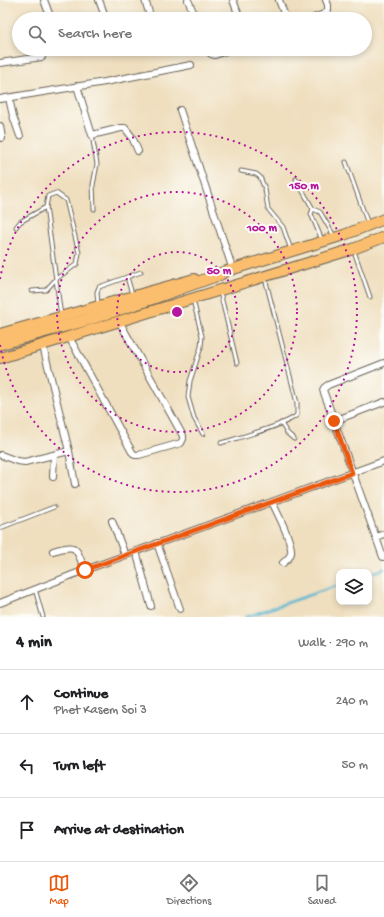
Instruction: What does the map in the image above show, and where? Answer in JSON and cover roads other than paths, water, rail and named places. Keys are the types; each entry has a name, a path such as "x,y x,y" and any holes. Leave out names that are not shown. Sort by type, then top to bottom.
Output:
{"highway":[{"path":"0,344 87,320 221,274"}],"main road":[{"path":"0,334 98,305 198,278 221,274 334,238 384,219"},
{"path":"0,358 43,346 118,321 353,249 384,237"}],"street":[{"path":"45,0 49,12"},
{"path":"99,0 103,12"},
{"path":"145,0 149,12"},
{"path":"188,0 193,12"},
{"path":"233,0 237,12"},
{"path":"279,0 283,12"},
{"path":"326,0 328,5 328,10 326,12"},
{"path":"0,63 42,57"},
{"path":"0,99 191,64"},
{"path":"77,86 92,135 125,128 132,137 138,151"},
{"path":"9,98 20,136"},
{"path":"180,110 192,142 233,270"},
{"path":"0,126 2,138"},
{"path":"69,337 135,455 181,443 184,436 118,321"},
{"path":"43,346 69,451 75,484"},
{"path":"383,557 323,393 324,388 384,363"},
{"path":"334,421 384,402"},
{"path":"1,455 17,461 25,462 69,451"},
{"path":"54,455 54,477"},
{"path":"0,602 157,543 384,461"},
{"path":"272,502 291,544 292,552 289,558 283,563"},
{"path":"112,521 125,555"},
{"path":"376,537 384,534"},
{"path":"157,543 180,608"},
{"path":"53,551 72,546 76,548 85,570"},
{"path":"136,551 151,606"}],"lane":[{"path":"92,135 97,164 93,192 94,209"},
{"path":"346,162 368,226"},
{"path":"241,171 256,174 260,178 265,189 268,209 283,227 292,251"},
{"path":"296,179 313,209 320,212 334,238"},
{"path":"32,291 46,290 56,279 77,264 79,253 66,200 56,193 48,196 46,207 56,279 61,316"},
{"path":"16,227 20,222 46,207"},
{"path":"313,209 311,214 322,242"},
{"path":"353,249 370,297"},
{"path":"98,305 97,292 99,287 141,272"},
{"path":"221,443 281,423 297,416 298,411 265,276"},
{"path":"127,277 132,296"},
{"path":"219,290 237,363"},
{"path":"193,298 202,336 201,347 190,381 188,397 194,418 203,434"},
{"path":"281,423 284,430 294,439"},
{"path":"0,528 54,507"},
{"path":"35,589 43,617"}],"waterway":[{"path":"372,573 384,569"},
{"path":"246,617 336,586"}]}
